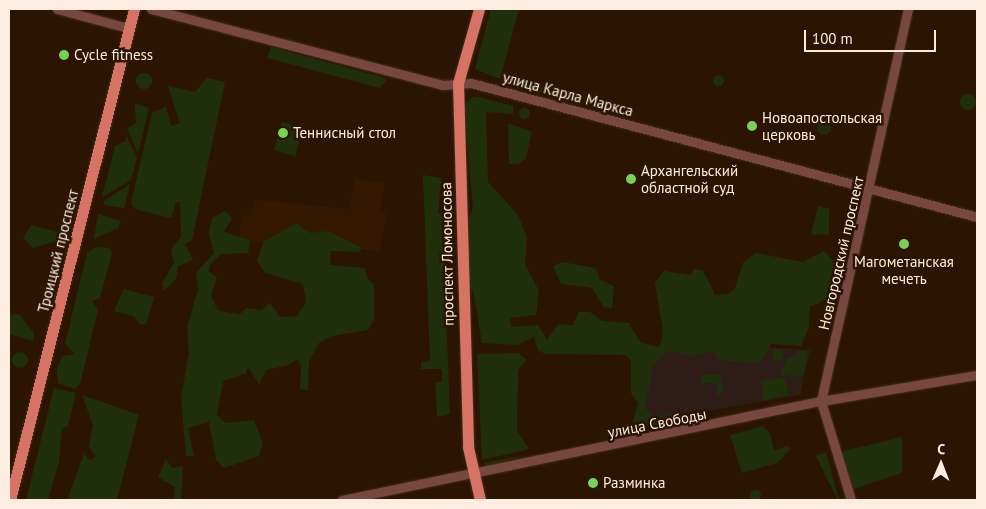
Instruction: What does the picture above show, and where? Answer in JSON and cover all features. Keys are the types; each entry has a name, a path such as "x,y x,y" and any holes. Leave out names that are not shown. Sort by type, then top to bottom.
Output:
{"main road":[{"name":"Троицкий проспект","path":"10,500 134,9"},
{"name":"проспект Ломоносова","path":"479,9 458,83 464,369 472,474 480,500"}],"street":[{"path":"57,9 128,28"},
{"name":"улица Карла Маркса","path":"151,9 442,85 471,83 977,217"},
{"name":"Новгородский проспект","path":"851,500 821,401 870,188 908,9"},
{"name":"улица Свободы","path":"342,500 821,401 977,375"}],"shaded area":[{"path":"355,179 385,183 381,212 386,213 380,251 274,239 264,244 239,238 241,215 251,216 255,200 349,209"},
{"path":"705,343 810,350 800,395 642,422 639,348"}],"green space":[{"path":"491,9 519,9 500,79 475,69"},
{"path":"271,47 385,78 386,81 380,88 267,58"},
{"path":"141,73 147,73 152,78 150,87 141,89 136,84 136,78"},
{"path":"716,75 720,75 723,80 722,84 716,85 713,82 713,78"},
{"path":"207,78 225,82 192,240 185,244 193,260 178,266 176,279 164,291 162,283 174,263 171,250 181,236 180,202 176,202 171,218 135,209 131,203 152,113 166,107 171,126 180,123 168,86 195,92"},
{"path":"541,88 574,97 577,104 537,92"},
{"path":"965,94 971,94 976,99 974,108 965,110 960,105 960,99"},
{"path":"474,96 513,106 513,114 486,112 488,182 518,215 527,237 525,264 539,291 536,315 510,318 511,327 538,325 547,340 558,324 573,325 579,312 590,312 602,321 629,323 641,343 660,347 663,332 655,283 664,271 691,275 694,269 703,270 715,295 729,294 735,288 743,263 756,253 803,262 824,251 833,261 837,288 831,297 810,307 809,328 801,346 771,344 760,363 718,360 714,350 692,356 668,351 653,365 645,408 654,417 676,412 686,418 651,428 632,424 638,403 631,393 631,360 625,355 545,354 538,350 534,337 517,345 482,343 473,290 468,286 468,220 473,208 464,104"},
{"path":"135,103 149,108 138,154 127,128 136,123"},
{"path":"524,107 530,113 524,119 518,113"},
{"path":"824,121 829,123 831,128 829,133 824,135 819,133 817,128 819,123"},
{"path":"282,122 303,128 295,156 274,150"},
{"path":"508,123 532,132 526,158 518,164 509,164"},
{"path":"126,135 137,158 131,180 102,197 115,146 125,141"},
{"path":"423,175 441,178 438,214 442,214 450,414 437,417 435,382 442,382 442,369 421,369 421,362 430,361"},
{"path":"130,184 124,208 104,205 104,201"},
{"path":"818,206 829,209 829,235 811,234"},
{"path":"225,211 232,218 224,232 250,240 248,253 221,254 210,265 209,272 217,277 211,296 218,311 240,314 246,308 261,310 270,303 280,317 297,316 306,302 303,284 265,273 257,261 263,242 296,223 310,233 328,231 362,248 359,252 331,251 330,265 365,268 367,278 374,285 374,320 368,330 332,336 319,343 309,361 308,391 300,388 301,365 297,359 289,365 266,370 259,384 248,367 245,374 223,381 217,415 225,423 254,420 263,443 259,456 224,468 216,460 209,422 188,428 194,456 186,456 181,397 189,353 187,327 198,290 196,273 214,253 209,234 212,218"},
{"path":"98,214 121,221 118,228 94,239"},
{"path":"31,225 57,232 56,241 33,248 23,238"},
{"path":"96,247 110,248 112,253 100,298 92,301 98,310 80,384 75,389 58,383 57,370 62,356 75,354 65,344 87,253"},
{"path":"562,262 595,268 600,280 614,286 612,308 604,307 592,288 561,284 553,266"},
{"path":"124,289 154,297 146,325 139,324 134,316 114,311"},
{"path":"19,314 34,333 33,341 9,334 9,315"},
{"path":"776,349 780,349 784,355 780,361 776,361 772,357 772,353"},
{"path":"796,350 808,351 803,376 780,375 787,358 797,357"},
{"path":"20,352 26,354 28,360 26,366 20,368 14,366 12,360 14,354"},
{"path":"518,353 527,360 518,370 517,431 529,449 482,460 477,354"},
{"path":"701,375 721,375 723,392 717,396 717,383 701,383"},
{"path":"785,378 789,395 763,400 761,380"},
{"path":"54,388 76,393 68,426 62,429 59,462 48,500 26,500"},
{"path":"82,395 139,415 117,500 67,500 84,454 90,460 96,457 89,447 93,425"},
{"path":"763,426 770,433 774,450 788,446 790,450 777,463 742,473 730,435"},
{"path":"902,437 902,473 854,489 840,452"},
{"path":"826,452 839,500 816,456"},
{"path":"526,455 488,466 483,463"},
{"path":"166,459 172,468 183,466 181,500 174,500 175,487 158,477"},
{"path":"753,490 757,490 760,495 759,499 753,500 750,497 750,493"}],"place":[{"name":"Cycle fitness","path":"64,55"},
{"name":"Новоапостольская церковь","path":"752,126"},
{"name":"Теннисный стол","path":"283,133"},
{"name":"Архангельский областной суд","path":"631,179"},
{"name":"Магометанская мечеть","path":"904,244"},
{"name":"Разминка","path":"593,483"}]}
